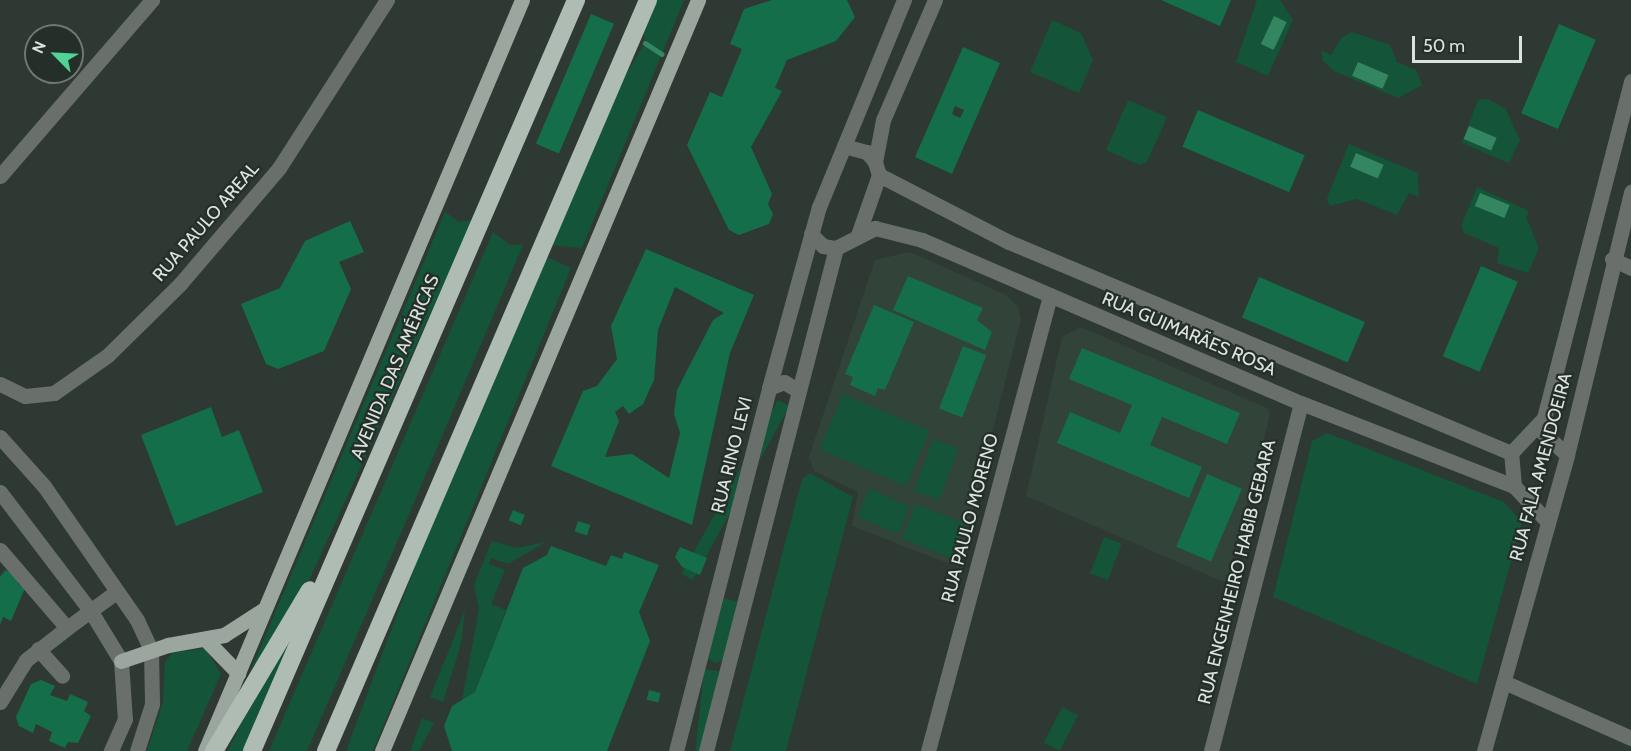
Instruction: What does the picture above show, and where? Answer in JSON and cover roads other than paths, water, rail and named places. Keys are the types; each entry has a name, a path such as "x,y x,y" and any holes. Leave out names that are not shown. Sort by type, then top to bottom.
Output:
{"highway":[{"name":"AVENIDA DAS AMÉRICAS","path":"252,751 576,0"},
{"path":"326,751 648,0"},
{"path":"214,751 327,557 344,540"},
{"path":"340,751 348,701"}],"main road":[{"name":"AVENIDA DAS AMÉRICAS","path":"205,751 522,0"},
{"path":"382,751 698,0"},
{"path":"121,661 151,650 207,641 263,610"},
{"path":"207,641 238,673"}],"street":[{"path":"0,176 152,0"},
{"name":"RUA PAULO AREAL","path":"0,384 25,396 54,393 108,355 180,284 279,168 387,0"},
{"path":"769,388 811,234 844,146 904,0"},
{"path":"858,235 877,168 883,120 935,0"},
{"name":"RUA FALA AMENDOEIRA","path":"1514,486 1511,453 1537,427 1571,320 1631,81"},
{"name":"RUA GUIMARÃES ROSA","path":"844,146 867,152 877,168 1009,242 1511,453"},
{"name":"RUA FALA AMENDOEIRA","path":"1484,751 1566,455 1612,260 1626,230 1631,192"},
{"name":"RUA GUIMARÃES ROSA","path":"836,248 858,235 894,230 1301,403 1514,486 1547,521"},
{"path":"706,751 836,248 823,246 811,234"},
{"path":"1612,260 1631,268"},
{"name":"RUA PAULO MORENO","path":"928,751 1050,295"},
{"name":"RUA RINO LEVI","path":"676,751 769,388 784,382 799,391"},
{"name":"RUA ENGENHEIRO HABIB GEBARA","path":"1211,751 1301,403"},
{"path":"1537,427 1566,455"},
{"path":"0,437 44,486 116,592 151,650 152,705 137,751"},
{"path":"0,492 90,610 121,661 125,718 111,751"},
{"path":"0,550 67,628"},
{"path":"0,702 38,649 116,592"},
{"path":"38,649 62,676"},
{"path":"700,661 728,667"},
{"path":"1504,682 1631,738"}],"waterway":[{"path":"645,43 662,54"}]}
